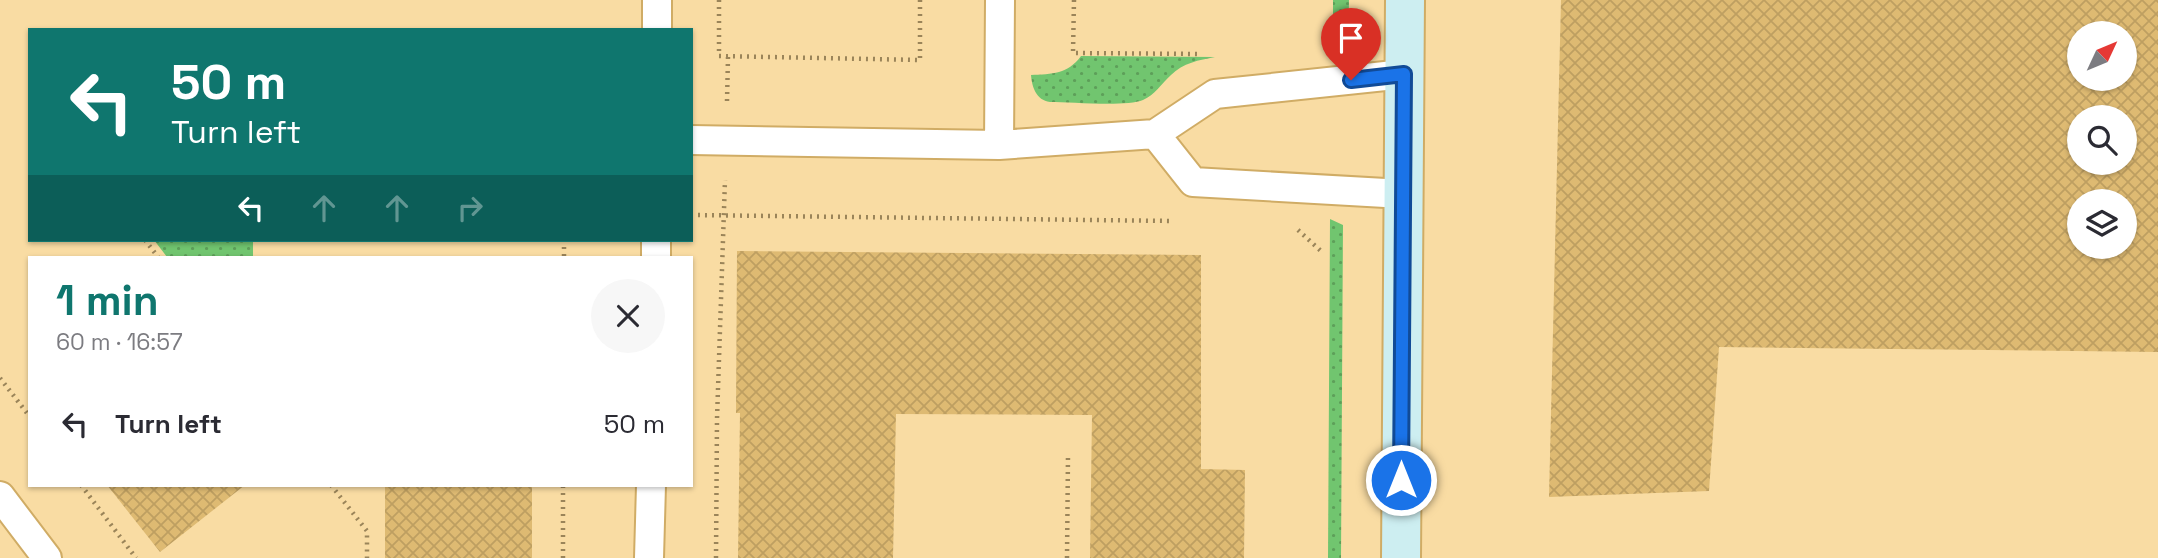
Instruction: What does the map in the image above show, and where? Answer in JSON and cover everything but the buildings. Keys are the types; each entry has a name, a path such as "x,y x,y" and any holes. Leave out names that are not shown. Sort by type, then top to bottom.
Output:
{"street":[{"path":"1401,558 1405,0"}],"lane":[{"path":"657,0 657,28"},
{"path":"999,145 1000,0"},
{"path":"693,140 999,145 1155,134 1215,94 1404,74"},
{"path":"1155,134 1193,182 1403,194"},
{"path":"649,558 651,487"},
{"path":"0,496 47,558"}],"path":[{"path":"719,0 719,56 920,60 920,0"},
{"path":"1074,0 1073,53 1206,54"},
{"path":"716,558 717,419 729,57"},
{"path":"693,215 1179,220"},
{"path":"1289,222 1322,252"},
{"path":"147,242 157,256"},
{"path":"0,378 28,414"},
{"path":"1067,558 1068,456"},
{"path":"83,487 136,558"},
{"path":"333,487 367,531 367,558"},
{"path":"563,487 563,558"}],"green space":[{"path":"1333,0 1349,0 1348,54 1333,59"},
{"path":"1081,56 1215,57 1186,65 1171,75 1151,95 1135,102 1050,102 1038,96 1031,75 1065,70"},
{"path":"1330,219 1343,225 1341,558 1328,558"},
{"path":"156,242 253,242 253,256 166,256"}],"route":[{"path":"1351,80 1404,74 1401,480"}]}
